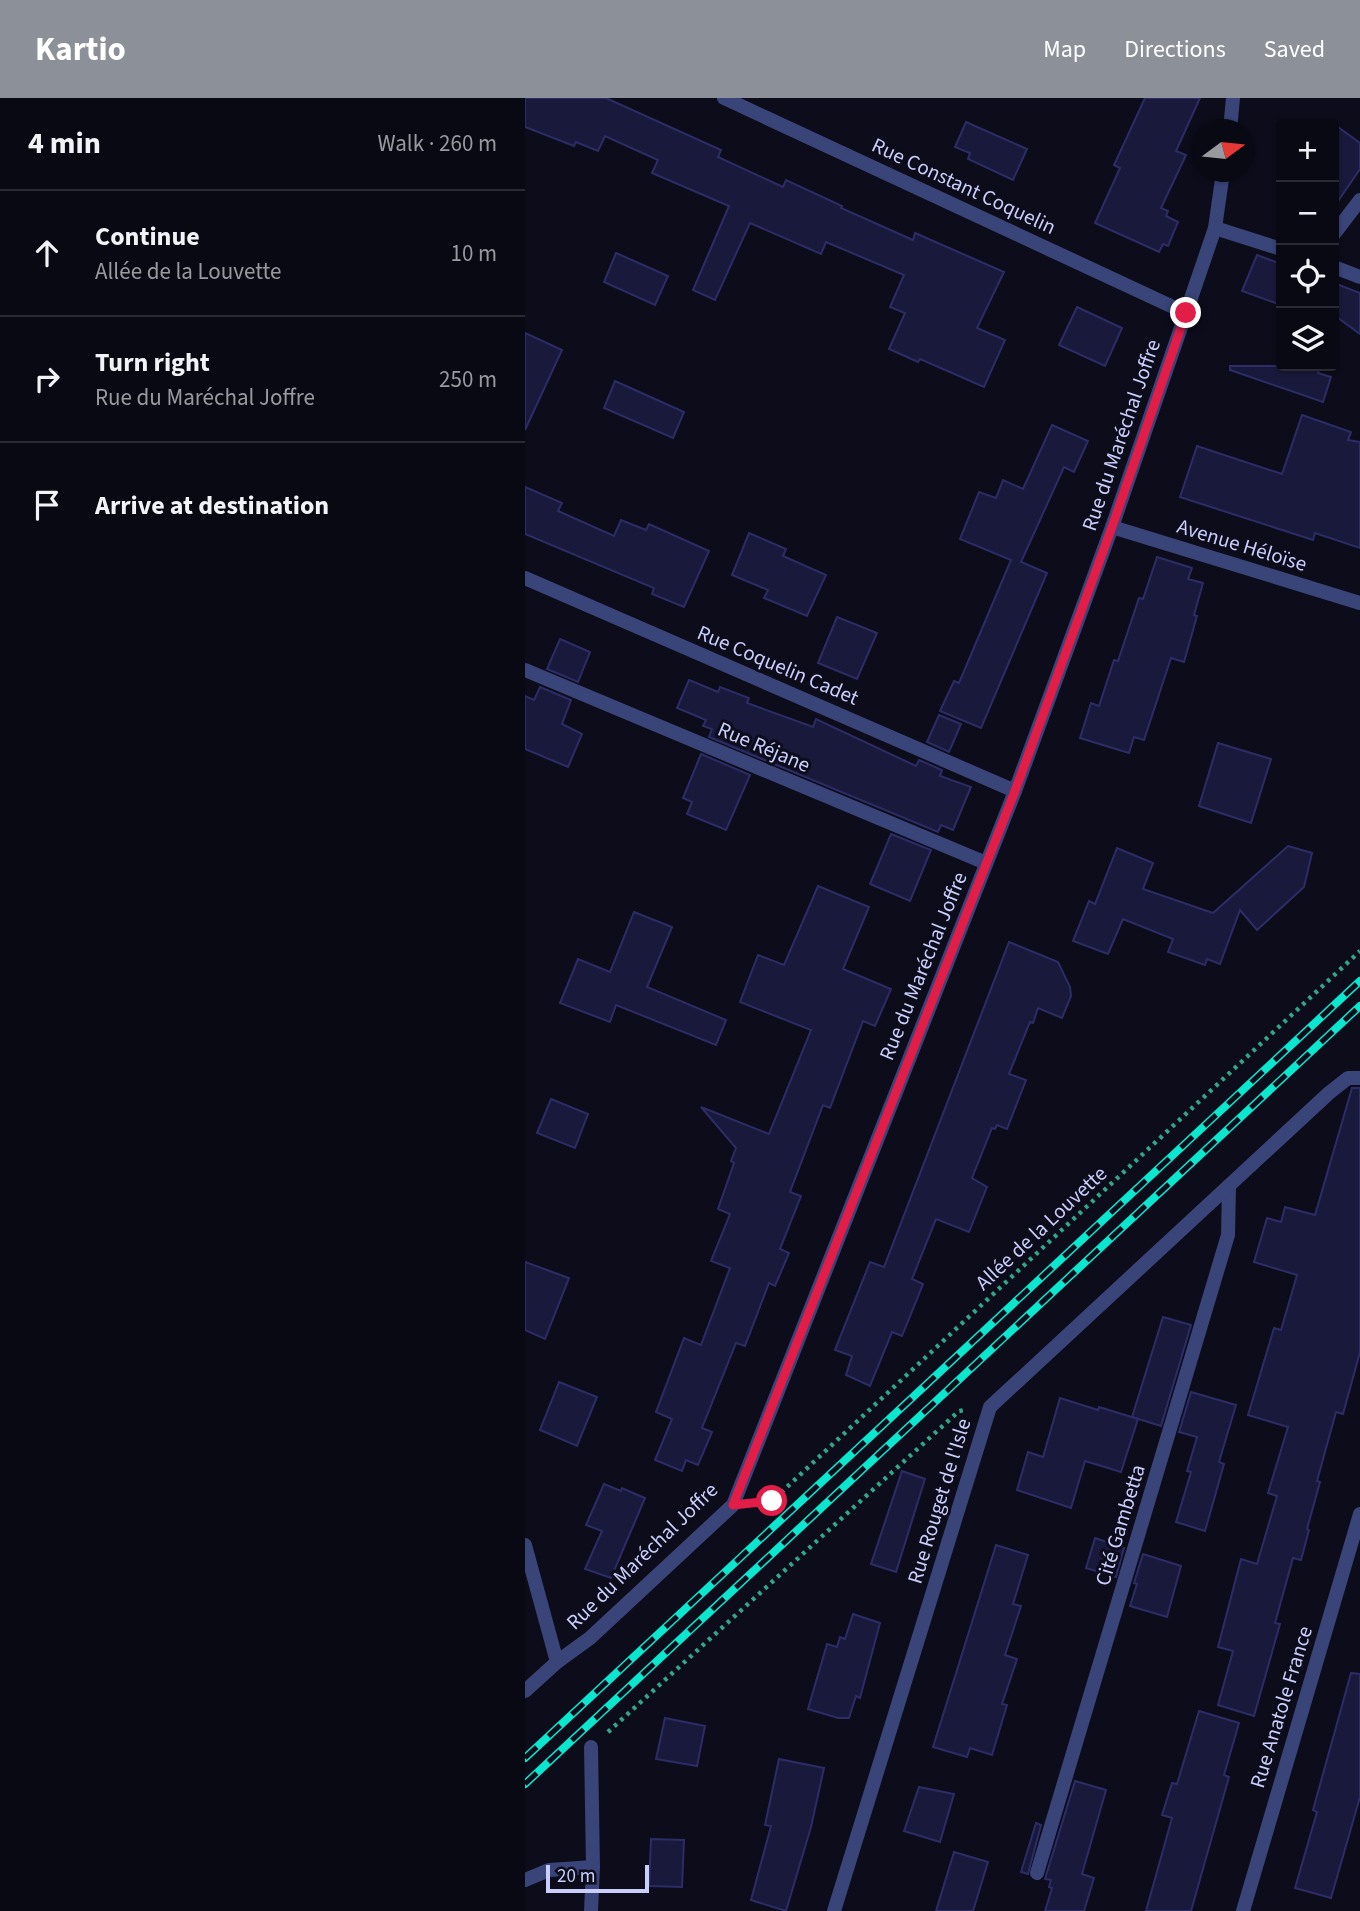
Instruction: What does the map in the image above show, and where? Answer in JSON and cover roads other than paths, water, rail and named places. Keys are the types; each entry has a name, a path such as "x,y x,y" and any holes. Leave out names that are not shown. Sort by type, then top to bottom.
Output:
{"street":[{"name":"Rue Constant Coquelin","path":"724,98 1186,313"},
{"path":"1231,119 1233,98"},
{"name":"Rue du Maréchal Joffre","path":"525,1692 557,1662 590,1638 733,1505 1015,791 1112,527 1215,228 1222,182"},
{"path":"1339,227 1360,200"},
{"path":"1215,228 1276,247"},
{"path":"1339,269 1360,277"},
{"name":"Avenue Héloïse","path":"1112,527 1360,603"},
{"name":"Rue Coquelin Cadet","path":"525,578 1015,791"},
{"name":"Rue Réjane","path":"525,670 986,863"},
{"name":"Rue Rouget de l'Isle","path":"834,1911 990,1407 1229,1186 1354,1078"},
{"name":"Cité Gambetta","path":"1037,1873 1229,1236 1229,1186"},
{"name":"Rue Anatole France","path":"1243,1911 1360,1514"},
{"path":"525,1545 557,1662"},
{"path":"591,1747 591,1911"},
{"path":"525,1880 549,1870 593,1867"}],"railway":[{"path":"525,1758 1360,981"},
{"path":"525,1784 1360,1006"}]}
